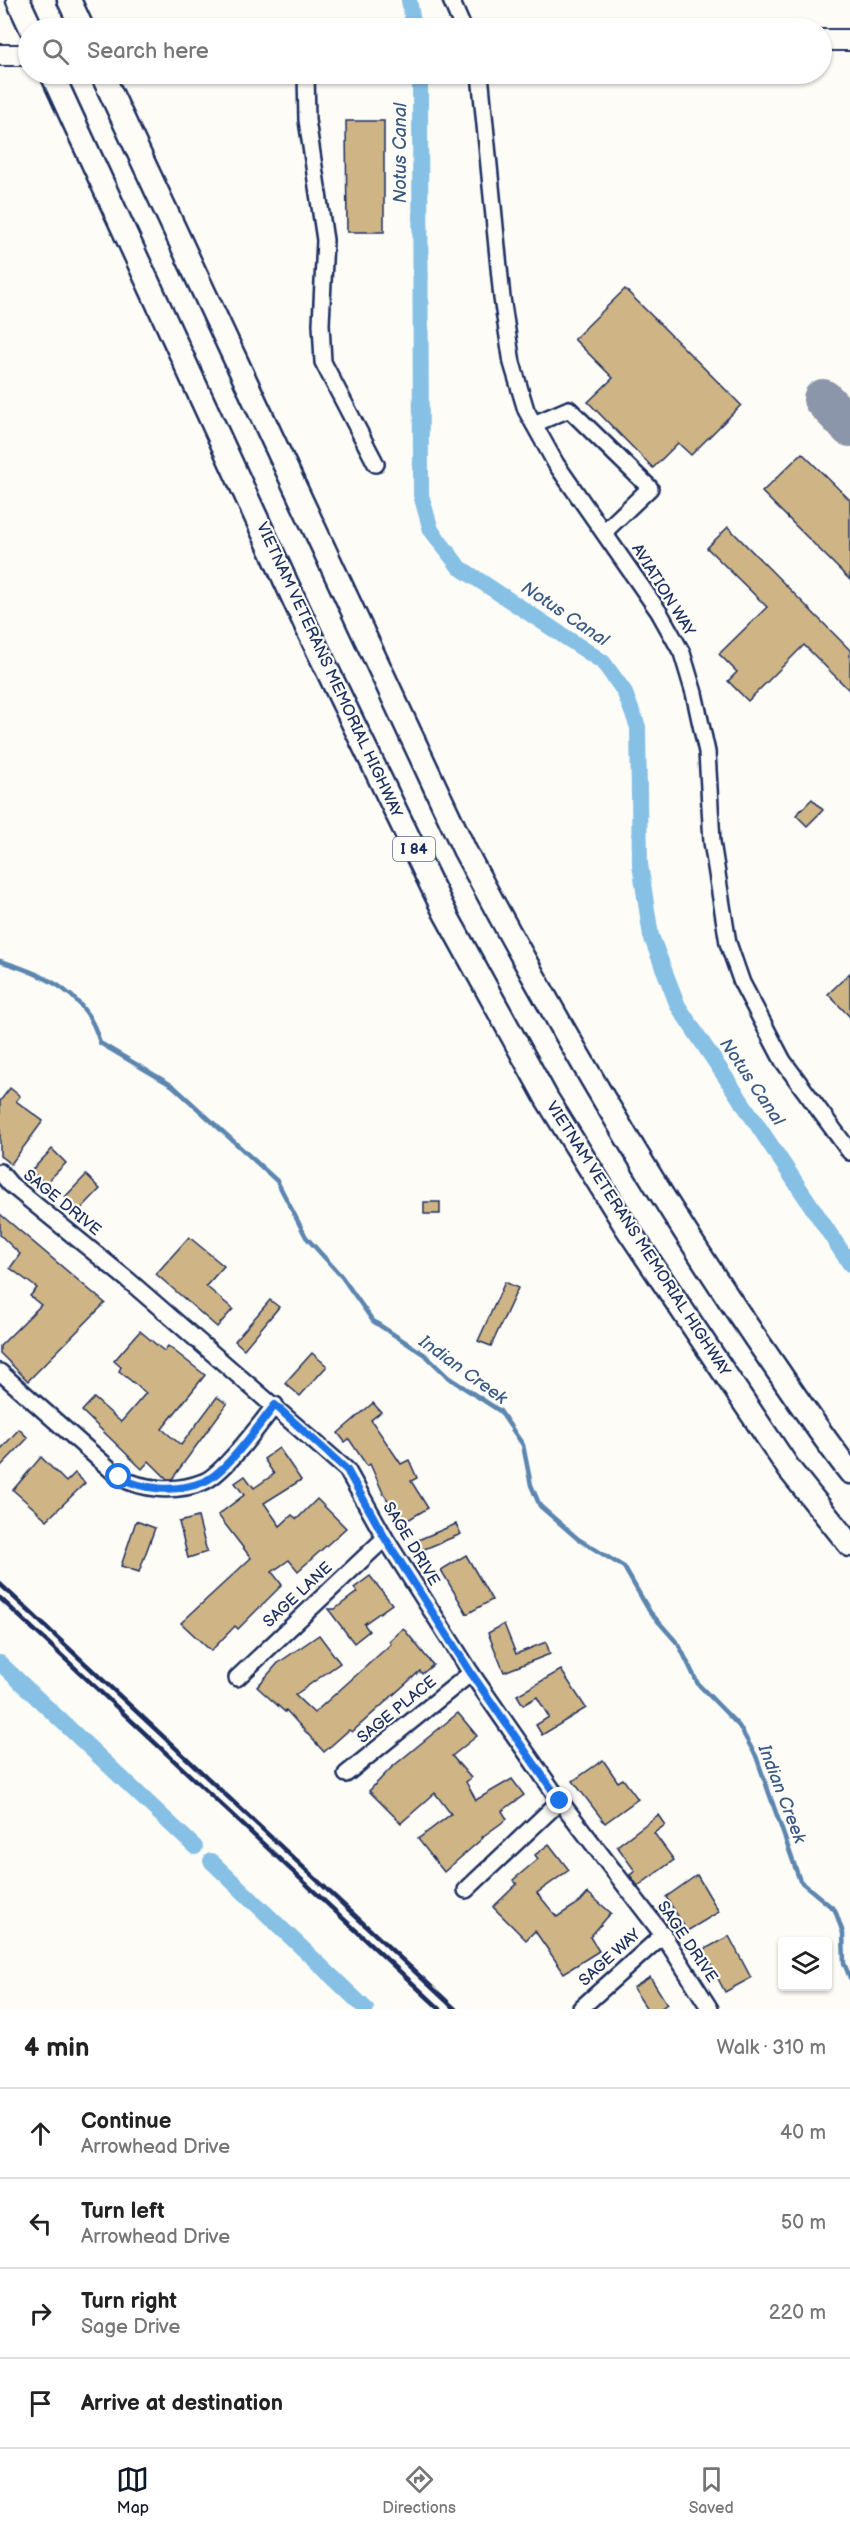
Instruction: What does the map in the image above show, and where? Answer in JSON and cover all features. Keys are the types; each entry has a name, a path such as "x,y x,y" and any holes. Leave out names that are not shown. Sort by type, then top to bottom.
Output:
{"highway":[{"path":"69,1 77,18"},
{"path":"19,2 27,18"},
{"name":"VIETNAM VETERANS MEMORIAL HIGHWAY","path":"57,84 308,630 445,913 547,1099 625,1225 789,1469 850,1545"},
{"name":"I 84","path":"107,84 465,851 531,975 586,1073 702,1260 850,1472"}],"main road":[{"path":"832,40 850,40"},
{"path":"0,55 18,55"}],"street":[{"path":"451,0 459,18"},
{"path":"306,84 307,120 325,240 321,324 323,362 376,464"},
{"name":"AVIATION WAY","path":"481,84 501,298 512,363 526,410 556,464 659,612 682,653 694,693 706,752 712,843 728,943 742,982 783,1061 850,1152"},
{"path":"534,424 569,409 650,488 604,532"},
{"name":"SAGE DRIVE","path":"0,1172 10,1184 275,1405 347,1470 385,1538 471,1673 560,1801 663,1935 710,2009"},
{"path":"0,1371 119,1477 137,1487 165,1489 204,1482 235,1455 275,1405"},
{"name":"SAGE LANE","path":"237,1678 385,1538"},
{"name":"SAGE PLACE","path":"346,1774 471,1673"},
{"path":"466,1890 560,1801"},
{"name":"SAGE WAY","path":"582,2008 663,1935"}],"building":[{"path":"346,121 384,121 384,232 347,232"},
{"path":"625,289 741,405 691,455 678,443 653,468 588,402 613,378 574,339"},
{"path":"802,453 850,500 850,580 762,492"},
{"path":"728,527 850,650 850,691 804,645 748,701 728,681 737,672 719,654 767,607 707,548"},
{"path":"812,799 823,810 807,826 796,815"},
{"path":"850,973 850,1017 828,994"},
{"path":"10,1088 20,1096 16,1101 43,1121 11,1164 0,1156 0,1101"},
{"path":"52,1149 66,1163 45,1184 31,1171"},
{"path":"86,1175 100,1189 79,1211 65,1197"},
{"path":"424,1202 440,1202 440,1214 424,1214"},
{"path":"0,1214 105,1303 28,1381 0,1353 0,1346 41,1305 30,1296 37,1288 10,1268 20,1254 0,1235"},
{"path":"189,1237 224,1266 206,1286 233,1309 217,1327 156,1274"},
{"path":"505,1282 518,1288 491,1346 478,1341"},
{"path":"270,1300 279,1307 244,1349 235,1341"},
{"path":"140,1331 164,1351 168,1346 205,1375 162,1429 181,1445 217,1397 227,1404 172,1479 167,1479 149,1461 142,1469 82,1411 94,1398 121,1422 146,1393 119,1371 121,1367 114,1361"},
{"path":"312,1353 327,1366 300,1396 285,1383"},
{"path":"373,1403 381,1412 371,1420 401,1464 409,1460 417,1478 411,1481 428,1508 403,1523 383,1493 370,1464 367,1466 349,1439 345,1442 338,1433"},
{"path":"19,1429 28,1438 0,1467 0,1450"},
{"path":"279,1448 301,1480 264,1503 280,1526 292,1515 297,1519 317,1499 346,1528 298,1571 289,1560 272,1572 282,1585 238,1629 235,1626 211,1651 181,1623 251,1558 218,1515 244,1495 235,1483 245,1476 254,1488 274,1474 264,1459"},
{"path":"41,1457 66,1482 75,1473 85,1483 47,1520 13,1490"},
{"path":"198,1517 207,1552 188,1558 179,1522"},
{"path":"136,1521 155,1528 139,1572 121,1566"},
{"path":"456,1524 461,1534 422,1550 418,1540"},
{"path":"466,1555 492,1600 467,1614 441,1570"},
{"path":"370,1576 392,1604 364,1624 369,1631 354,1643 328,1609 335,1609 357,1592 354,1588"},
{"path":"504,1624 516,1654 546,1642 550,1654 504,1672 488,1633"},
{"path":"403,1628 433,1665 422,1674 420,1671 352,1732 349,1730 324,1752 286,1710 285,1712 257,1687 278,1663 319,1635 340,1663 295,1695 314,1713 391,1644 389,1641"},
{"path":"561,1670 586,1708 542,1735 536,1725 549,1717 537,1697 523,1705 517,1695"},
{"path":"458,1713 477,1736 452,1756 471,1778 466,1782 476,1800 512,1779 524,1795 502,1811 507,1819 482,1837 444,1872 418,1839 451,1814 435,1793 401,1823 369,1791 391,1768"},
{"path":"603,1760 618,1782 623,1779 638,1799 605,1823 573,1781"},
{"path":"658,1815 665,1825 654,1833 674,1860 638,1886 630,1875 635,1871 617,1846"},
{"path":"549,1844 569,1870 537,1893 557,1917 580,1902 588,1893 611,1913 590,1937 599,1951 564,1973 535,1931 526,1940 493,1907 517,1884 513,1880 538,1859 535,1855"},
{"path":"697,1875 719,1912 687,1931 666,1897"},
{"path":"729,1936 751,1978 725,1992 703,1950"},
{"path":"650,1977 667,2004 660,2009 647,2009 633,1988"}],"waterway":[{"name":"Notus Canal","path":"409,0 412,18"},
{"name":"Notus Canal","path":"420,84 421,495 431,530 459,567 603,662 624,691 638,727 640,864 651,936 678,1006 850,1264"},
{"name":"Indian Creek","path":"0,961 17,966 62,988 85,1011 100,1043 173,1086 277,1181 306,1237 342,1277 373,1321 425,1355 449,1378 500,1411 523,1445 531,1485 540,1506 578,1539 624,1567 650,1612 679,1645 698,1684 739,1726 756,1756 800,1881 835,1910 843,1933 844,1963 850,1978"},
{"path":"0,1663 195,1847"},
{"path":"211,1861 366,2009"}],"taxiway":[{"path":"823,399 850,427"}],"railway":[{"path":"0,1584 455,2009"},
{"path":"0,1598 440,2009"}],"route":[{"path":"119,1477 137,1487 165,1489 204,1482 235,1455 275,1405 347,1470 385,1538 471,1673 560,1801"}]}
